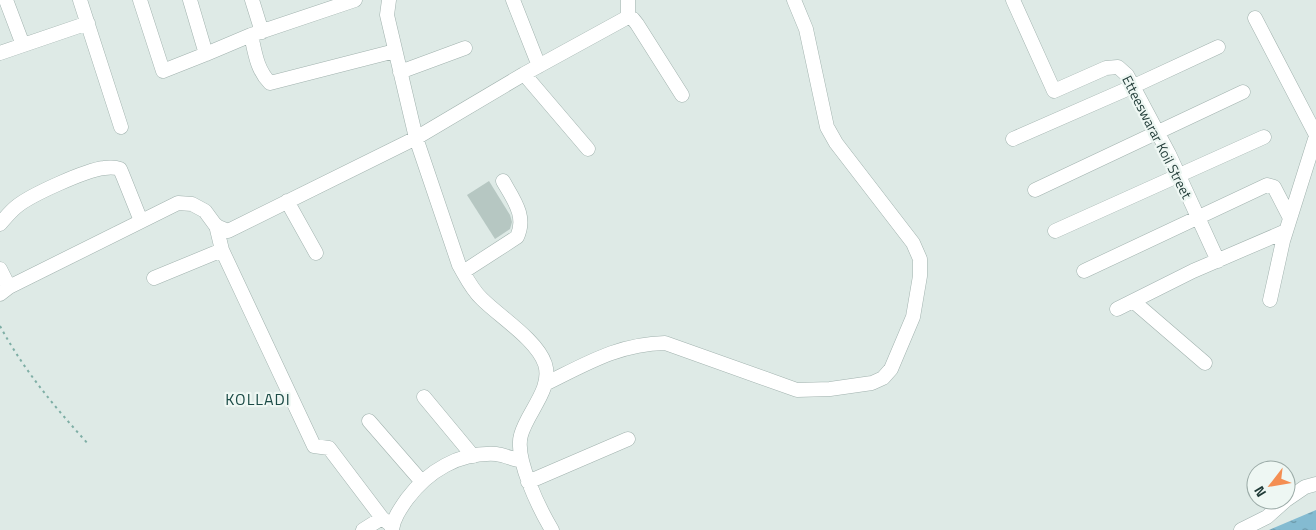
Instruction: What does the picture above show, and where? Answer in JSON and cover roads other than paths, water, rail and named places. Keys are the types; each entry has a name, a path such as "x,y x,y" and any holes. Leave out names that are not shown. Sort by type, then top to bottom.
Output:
{"street":[{"path":"6,0 23,44"},
{"path":"80,0 121,127"},
{"path":"140,0 163,71 321,5 355,0"},
{"path":"190,0 206,54"},
{"path":"252,0 257,33 259,69 270,83 395,51"},
{"path":"390,0 387,15 416,138 448,234 463,272 482,299 515,327 534,347 544,363 546,373 545,384 520,436 522,462 528,482 552,530"},
{"path":"513,0 539,66"},
{"path":"628,0 628,17"},
{"path":"545,384 610,353 643,344 664,343 797,390 830,389 872,383 883,378 891,369 913,317 920,276 920,259 913,243 836,143 827,127 806,29 794,0"},
{"name":"Etteeswarar Koil Street","path":"1013,0 1054,91 1106,68 1118,67 1127,75 1158,132 1218,261"},
{"path":"216,225 228,231 287,200 416,138 524,74 628,17"},
{"path":"628,17 637,24 682,95"},
{"path":"1255,18 1316,136 1313,154 1288,224 1270,300"},
{"path":"0,53 88,22"},
{"path":"1013,139 1218,47"},
{"path":"400,72 465,48"},
{"path":"524,74 588,149"},
{"path":"1035,190 1243,92"},
{"path":"1055,231 1264,136"},
{"path":"0,224 17,206 67,180 103,168 114,167 120,169 141,221"},
{"path":"463,272 518,237 521,228 520,212 503,181"},
{"path":"1084,271 1267,185 1274,187 1288,224"},
{"path":"287,200 316,252"},
{"path":"0,269 4,291 178,203 192,204 205,211 216,225 222,250 314,446 329,448 389,525"},
{"path":"1117,309 1218,261 1288,224"},
{"path":"154,278 222,250"},
{"path":"1133,301 1205,363"},
{"path":"424,397 474,456"},
{"path":"369,421 422,482"},
{"path":"528,482 628,439"},
{"path":"363,530 389,525 417,486 442,465 467,456 496,454 522,462"},
{"path":"1296,493 1305,487 1316,484"},
{"path":"1240,530 1267,517 1275,510"}],"water":[{"path":"1316,510 1316,530 1269,530"}],"district":[{"name":"KOLLADI","path":"258,399"}]}
